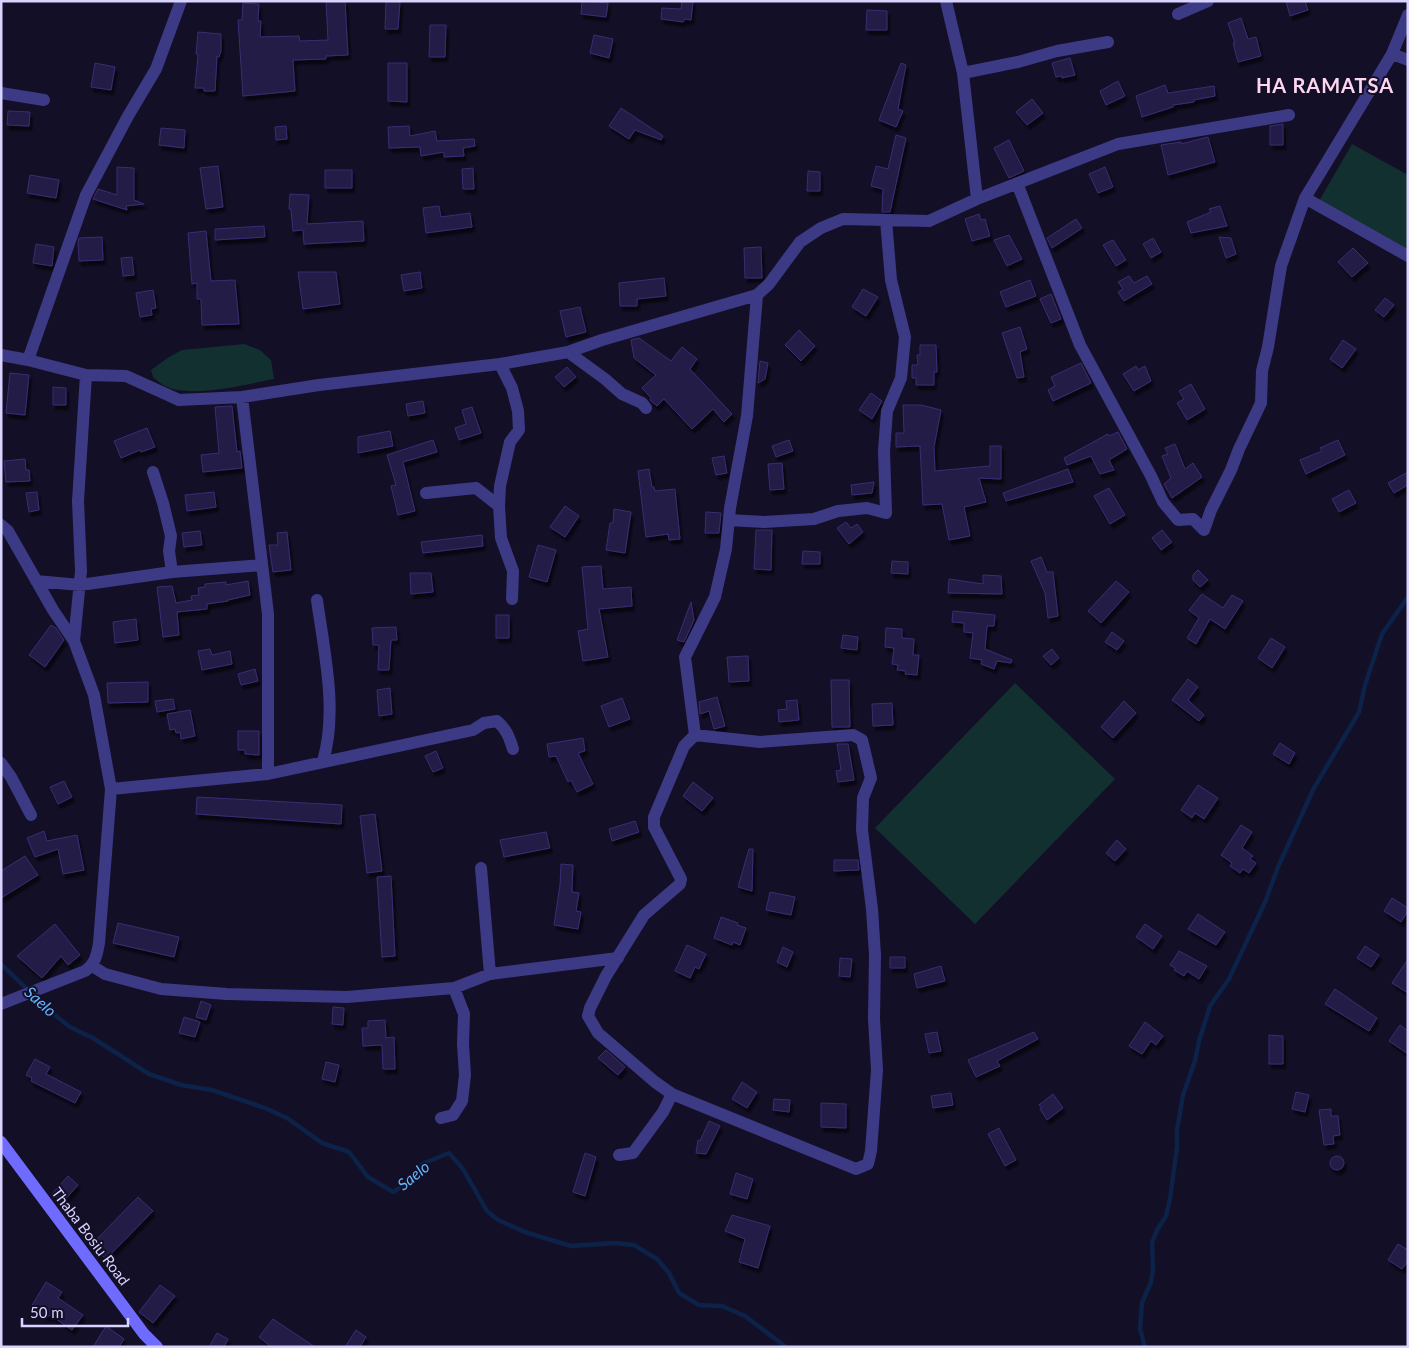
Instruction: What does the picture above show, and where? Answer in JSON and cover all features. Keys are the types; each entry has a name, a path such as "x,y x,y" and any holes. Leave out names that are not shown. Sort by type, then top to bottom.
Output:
{"street":[{"path":"28,360 86,195 128,116 156,69 181,1"},
{"path":"946,1 963,73 977,198"},
{"path":"1178,14 1208,1"},
{"path":"1017,183 1080,345 1151,476 1163,502 1178,520 1193,519 1204,530 1210,510 1232,470 1239,449 1261,403 1262,371 1268,347 1280,266 1304,198 1392,54 1408,15"},
{"path":"963,73 1108,42"},
{"path":"1392,54 1408,60"},
{"path":"1,93 44,100"},
{"path":"1,355 86,375 126,376 179,400 242,398 319,385 500,364 568,352 602,340 757,295 769,284 800,242 810,234 843,219 929,221 977,198 1118,144 1290,115"},
{"path":"1304,198 1408,256"},
{"path":"729,520 764,522 814,519 838,511 867,508 886,513 884,451 887,411 901,378 905,337 891,280 886,220"},
{"path":"695,735 685,657 715,597 726,549 729,520 747,416 757,295"},
{"path":"568,352 622,394 642,403 646,408"},
{"path":"500,364 512,388 518,411 519,430 510,442 500,486 499,506 501,538 513,571 512,599"},
{"path":"74,641 81,571 78,501 86,375"},
{"path":"242,398 268,614 268,774"},
{"path":"153,472 171,536 169,552 172,572"},
{"path":"426,493 476,488 499,506"},
{"path":"1,524 8,532 53,610 74,641 94,696 111,789 99,943 92,966 85,971 1,1004"},
{"path":"36,581 80,585 172,572 262,565"},
{"path":"317,600 330,688 327,747 323,761"},
{"path":"111,789 268,774 473,730 490,721 497,721 503,726 509,734 513,749"},
{"path":"695,735 760,742 853,735 862,740 871,778 863,798 862,830 872,909 875,955 874,1019 877,1070 872,1151 868,1164 856,1169 672,1094 655,1082 598,1033 588,1016 606,976 644,915 680,884 681,880 654,827 654,818 684,746 695,735"},
{"path":"1,763 11,777 31,815"},
{"path":"481,868 490,974"},
{"path":"92,966 104,974 161,988 227,994 347,996 454,988 490,974 618,958"},
{"path":"441,1118 453,1115 462,1100 466,1075 463,1044 464,1014 454,988"},
{"path":"619,1155 633,1153 663,1112 672,1094"},
{"name":"Thaba Bosiu Road","path":"1,1142 144,1334 157,1347"}],"green space":[{"path":"1352,144 1408,175 1408,252 1319,201"},
{"path":"244,344 260,350 271,360 274,379 234,387 189,391 176,390 165,386 153,377 151,370 182,350"},
{"path":"1015,683 1115,779 975,924 875,828"}],"building":[{"path":"326,1 345,1 348,55 326,56 326,59 293,60 295,91 243,96 238,20 242,20 243,3 259,4 258,21 261,21 260,37 299,36 300,41 328,40"},
{"path":"386,1 400,2 398,29 385,29"},
{"path":"582,1 608,3 606,17 581,14"},
{"path":"682,1 693,1 691,20 685,19 683,22 661,19 662,8 681,9"},
{"path":"1286,1 1305,1 1308,10 1290,16"},
{"path":"867,10 887,11 887,30 866,30"},
{"path":"1241,18 1248,39 1256,37 1261,56 1238,62 1233,43 1235,43 1228,23"},
{"path":"430,25 446,25 445,57 429,57"},
{"path":"198,32 221,34 221,51 219,57 217,56 215,91 204,91 204,88 195,88"},
{"path":"594,35 613,39 609,58 590,53"},
{"path":"1070,58 1075,75 1062,78 1062,76 1056,77 1052,63"},
{"path":"95,63 115,67 111,90 91,87"},
{"path":"388,63 407,63 407,102 388,101"},
{"path":"901,63 906,65 898,109 903,111 896,127 879,120"},
{"path":"1118,81 1125,96 1106,105 1100,91"},
{"path":"1165,85 1168,93 1214,86 1215,96 1173,105 1173,107 1142,117 1136,96"},
{"path":"1032,99 1043,113 1027,125 1016,112"},
{"path":"621,108 663,136 661,140 635,130 629,139 609,126"},
{"path":"8,111 30,112 29,126 7,125"},
{"path":"1283,124 1283,145 1270,145 1270,126"},
{"path":"286,126 287,139 276,140 275,127"},
{"path":"409,126 410,136 435,131 437,141 474,139 475,146 463,148 464,156 444,157 444,152 421,156 420,147 389,148 388,127"},
{"path":"161,128 185,130 184,148 159,145"},
{"path":"896,135 906,138 890,212 882,212 883,189 871,186 876,166 888,169"},
{"path":"1208,137 1215,162 1168,175 1161,145 1181,142 1181,144"},
{"path":"1009,140 1024,171 1009,178 994,148"},
{"path":"218,166 223,207 206,209 200,168"},
{"path":"117,167 134,168 134,200 144,204 126,206 127,210 93,199 98,189 117,195"},
{"path":"1105,167 1113,187 1098,193 1089,174"},
{"path":"473,168 474,189 463,189 462,169"},
{"path":"325,170 352,170 352,188 325,188"},
{"path":"808,171 820,172 820,191 807,191"},
{"path":"30,175 59,180 56,198 27,193"},
{"path":"290,194 309,195 307,224 363,221 364,241 304,244 303,230 293,231 291,209 289,209"},
{"path":"439,206 441,217 470,213 472,227 426,233 423,208"},
{"path":"1220,206 1227,226 1191,233 1187,222 1211,212 1209,209"},
{"path":"979,214 981,220 985,219 990,236 972,241 965,219"},
{"path":"1076,219 1082,228 1052,248 1047,238"},
{"path":"264,226 265,237 215,240 215,229"},
{"path":"206,231 211,281 235,280 239,324 202,325 201,299 197,299 197,283 192,284 188,233"},
{"path":"1009,235 1022,259 1007,266 994,240"},
{"path":"102,237 103,260 79,261 79,238"},
{"path":"1219,237 1231,238 1236,254 1226,258"},
{"path":"1153,238 1161,252 1151,258 1143,244"},
{"path":"1113,240 1126,260 1116,266 1103,245"},
{"path":"36,244 54,247 52,266 33,263"},
{"path":"761,247 762,278 745,278 744,248"},
{"path":"1353,248 1368,263 1352,277 1338,262"},
{"path":"132,257 134,275 123,276 121,258"},
{"path":"298,272 336,272 340,304 303,309"},
{"path":"420,272 422,288 404,291 401,275"},
{"path":"1129,276 1134,283 1147,276 1152,284 1124,301 1118,292 1123,289 1118,282"},
{"path":"664,278 666,296 637,299 637,306 620,306 619,283"},
{"path":"1030,280 1036,296 1006,307 1000,292"},
{"path":"863,289 878,297 866,316 852,307"},
{"path":"153,290 156,308 151,309 152,315 140,317 136,293"},
{"path":"1051,294 1061,319 1051,323 1040,299"},
{"path":"1385,298 1394,305 1384,317 1375,310"},
{"path":"580,307 586,332 566,337 560,311"},
{"path":"1020,327 1027,349 1020,352 1024,377 1017,378 1002,333"},
{"path":"799,330 815,346 801,361 785,345"},
{"path":"639,338 671,361 682,347 697,359 690,369 732,414 724,422 713,409 692,429 664,399 657,406 650,400 651,398 642,388 656,375 634,358 631,340"},
{"path":"1343,340 1356,349 1342,368 1330,359"},
{"path":"920,345 936,345 937,372 934,372 934,385 916,385 916,378 912,378 912,365 918,365 917,355 920,355"},
{"path":"760,361 768,363 765,379 758,383"},
{"path":"1081,363 1091,383 1053,401 1048,390 1055,386 1051,377"},
{"path":"1136,366 1138,370 1145,366 1151,381 1134,391 1123,374"},
{"path":"567,367 576,377 564,387 555,377"},
{"path":"10,373 29,375 25,415 6,413"},
{"path":"1191,384 1205,409 1187,420 1177,403 1184,399 1179,391"},
{"path":"53,387 66,388 66,405 53,405"},
{"path":"871,393 882,401 872,419 859,410"},
{"path":"423,401 425,413 408,416 406,404"},
{"path":"903,405 921,405 941,410 934,447 935,471 990,466 990,446 1001,446 1001,479 979,478 986,502 964,507 970,536 949,540 942,504 923,505 920,446 896,447 896,433 904,433"},
{"path":"232,406 237,452 240,451 242,468 203,472 201,455 219,453 215,407"},
{"path":"472,407 481,433 459,440 455,428 466,424 462,410"},
{"path":"147,428 155,447 141,452 140,450 121,458 114,441"},
{"path":"390,431 393,446 358,453 358,437"},
{"path":"1118,432 1127,449 1109,460 1114,470 1100,474 1091,456 1067,465 1064,458 1108,434 1109,436"},
{"path":"433,440 437,452 403,462 415,511 398,515 391,486 396,485 387,455"},
{"path":"789,440 793,451 776,457 772,446"},
{"path":"1338,440 1345,455 1306,474 1300,460 1322,451 1320,448"},
{"path":"1175,444 1185,469 1193,463 1202,477 1172,498 1164,484 1171,478 1162,456 1168,454 1165,448"},
{"path":"724,456 727,473 716,475 712,458"},
{"path":"25,459 30,481 6,482 4,461"},
{"path":"782,463 784,489 770,490 768,464"},
{"path":"649,469 652,487 654,487 655,491 675,489 680,539 669,540 668,534 646,537 638,471"},
{"path":"1068,469 1073,482 1006,501 1003,493"},
{"path":"1408,472 1408,485 1394,493 1388,483"},
{"path":"874,482 872,493 852,495 851,485"},
{"path":"1109,488 1125,515 1110,524 1094,496"},
{"path":"1349,490 1356,503 1339,512 1332,499"},
{"path":"37,492 39,510 29,512 26,493"},
{"path":"214,492 216,507 187,511 185,495"},
{"path":"565,506 579,516 565,537 550,527"},
{"path":"614,509 631,512 625,553 606,550 610,523 613,523"},
{"path":"706,512 721,513 719,533 705,533"},
{"path":"846,522 851,528 857,524 863,532 849,544 837,528"},
{"path":"756,530 772,530 771,570 754,569"},
{"path":"1162,530 1172,542 1161,550 1152,538"},
{"path":"200,531 202,545 184,547 182,533"},
{"path":"287,532 291,570 273,572 269,545 278,545 277,533"},
{"path":"482,535 483,546 423,553 421,542"},
{"path":"538,545 556,550 547,582 529,577"},
{"path":"803,551 820,552 820,564 802,564"},
{"path":"1041,557 1047,572 1053,572 1058,616 1048,618 1045,593 1031,561"},
{"path":"892,561 908,562 908,574 891,573"},
{"path":"601,566 603,589 631,587 632,606 599,609 608,657 583,661 578,631 588,629 582,567"},
{"path":"1198,570 1208,580 1200,587 1193,580 1193,575"},
{"path":"410,573 431,573 433,592 411,594"},
{"path":"983,575 1001,576 1002,594 948,593 949,579 983,584"},
{"path":"248,581 250,595 207,604 207,609 177,612 179,635 163,637 157,587 172,586 176,603 192,600 191,596 199,595 198,588 205,587 205,584 226,582 226,585"},
{"path":"1116,581 1129,592 1101,623 1088,611"},
{"path":"1202,594 1223,608 1232,595 1243,601 1225,629 1210,619 1196,644 1187,638 1199,618 1189,610"},
{"path":"691,602 694,620 684,642 677,640"},
{"path":"953,611 995,615 994,626 987,626 985,649 1012,660 1011,663 997,661 994,669 981,664 982,660 970,658 973,633 964,632 964,623 952,622"},
{"path":"496,615 509,615 509,638 496,638"},
{"path":"136,619 138,640 115,643 113,622"},
{"path":"51,625 56,628 64,640 45,667 29,655"},
{"path":"396,627 397,640 391,640 389,670 378,670 379,645 373,645 372,628"},
{"path":"886,628 902,629 902,638 914,639 913,655 919,655 917,675 905,674 906,671 897,670 898,665 892,664 894,648 885,647"},
{"path":"1112,632 1124,641 1117,650 1105,642"},
{"path":"843,635 858,637 857,650 841,648"},
{"path":"1271,638 1285,647 1272,668 1258,658"},
{"path":"210,649 212,655 230,651 232,664 202,670 198,651"},
{"path":"1052,649 1059,658 1051,665 1043,656"},
{"path":"748,656 749,681 729,682 727,657"},
{"path":"255,669 258,681 241,685 238,674"},
{"path":"1188,679 1198,687 1188,700 1204,715 1199,721 1172,700"},
{"path":"831,680 849,680 850,727 832,727"},
{"path":"148,682 148,702 108,703 107,683"},
{"path":"390,688 392,714 379,716 377,690"},
{"path":"717,697 725,726 714,729 709,711 700,714 699,702"},
{"path":"622,698 630,719 609,727 601,706"},
{"path":"173,699 175,709 157,712 155,701"},
{"path":"797,700 799,720 779,722 778,710 787,709 786,701"},
{"path":"1124,701 1136,713 1113,738 1101,727"},
{"path":"892,703 893,725 873,726 872,704"},
{"path":"190,710 195,736 181,739 180,732 176,733 175,729 170,730 167,714"},
{"path":"238,731 259,731 259,755 245,754 245,750 238,750"},
{"path":"583,738 585,751 578,753 593,784 577,792 571,780 568,782 556,756 549,757 547,744"},
{"path":"1280,743 1295,753 1289,764 1273,754"},
{"path":"837,744 848,744 854,780 838,782 836,771 841,770"},
{"path":"436,751 443,768 433,772 425,756"},
{"path":"64,781 72,797 58,804 50,787"},
{"path":"693,782 713,798 702,811 683,796"},
{"path":"1198,785 1218,798 1204,819 1195,813 1192,818 1181,810"},
{"path":"197,797 342,805 341,824 196,814"},
{"path":"375,814 382,871 367,873 360,816"},
{"path":"635,821 639,832 612,841 609,829"},
{"path":"1241,825 1252,832 1242,848 1253,856 1250,859 1256,863 1249,873 1243,869 1240,873 1230,866 1232,863 1221,855"},
{"path":"44,831 47,841 77,835 84,870 63,874 58,849 35,857 27,838"},
{"path":"546,832 550,848 504,857 500,840"},
{"path":"1117,840 1126,849 1115,861 1106,853"},
{"path":"749,849 753,849 752,891 738,887"},
{"path":"25,856 38,875 1,898 1,871"},
{"path":"834,860 858,860 859,870 834,871"},
{"path":"561,864 573,865 572,892 579,893 576,911 581,912 578,929 554,925"},
{"path":"391,876 395,956 382,957 377,877"},
{"path":"770,892 795,897 791,915 766,910"},
{"path":"1392,898 1408,908 1401,922 1384,911"},
{"path":"1198,914 1225,932 1216,945 1188,929"},
{"path":"721,917 746,928 740,945 733,942 732,945 714,938"},
{"path":"118,923 179,937 174,957 113,943"},
{"path":"55,924 80,955 68,965 61,956 42,978 17,956"},
{"path":"1145,924 1162,936 1153,949 1136,937"},
{"path":"687,945 706,954 699,969 695,967 690,978 675,971"},
{"path":"1365,946 1379,955 1371,967 1357,958"},
{"path":"783,947 793,952 787,967 777,962"},
{"path":"1179,951 1207,966 1199,979 1187,971 1184,976 1170,965"},
{"path":"890,957 905,957 905,968 890,968"},
{"path":"840,958 852,959 850,977 839,976"},
{"path":"1408,959 1408,993 1392,983"},
{"path":"941,966 945,981 917,988 914,974"},
{"path":"1335,989 1377,1018 1369,1031 1325,1004"},
{"path":"201,1001 211,1005 206,1020 196,1017"},
{"path":"333,1007 344,1008 343,1025 332,1024"},
{"path":"184,1017 200,1022 195,1037 179,1033"},
{"path":"385,1020 386,1038 394,1037 395,1069 383,1069 382,1045 363,1046 362,1028 368,1028 368,1021"},
{"path":"1145,1022 1163,1036 1156,1045 1151,1041 1142,1054 1129,1046"},
{"path":"1400,1025 1408,1031 1408,1054 1389,1041"},
{"path":"937,1032 941,1051 929,1053 925,1034"},
{"path":"1034,1032 1038,1039 997,1061 1000,1066 976,1077 968,1060"},
{"path":"1269,1035 1283,1036 1283,1064 1269,1064"},
{"path":"606,1050 625,1067 618,1075 598,1058"},
{"path":"35,1059 50,1067 46,1074 81,1092 75,1103 31,1081 32,1078 26,1075"},
{"path":"326,1062 339,1065 335,1082 322,1079"},
{"path":"742,1082 757,1092 747,1108 732,1099"},
{"path":"1296,1092 1309,1095 1305,1112 1292,1109"},
{"path":"951,1093 953,1105 933,1108 931,1096"},
{"path":"1053,1094 1063,1108 1047,1120 1039,1105"},
{"path":"774,1099 790,1100 789,1112 773,1110"},
{"path":"821,1103 846,1104 846,1128 821,1127"},
{"path":"1331,1109 1331,1116 1338,1116 1340,1135 1333,1136 1334,1144 1324,1145 1319,1110"},
{"path":"709,1121 720,1126 706,1154 696,1153 698,1140 700,1141"},
{"path":"999,1128 1016,1160 1005,1166 988,1134"},
{"path":"585,1153 596,1157 585,1196 573,1192"},
{"path":"1337,1156 1342,1158 1344,1163 1342,1168 1337,1170 1332,1168 1330,1163 1332,1158"},
{"path":"736,1173 753,1179 747,1199 730,1194"},
{"path":"68,1176 78,1185 62,1203 52,1194"},
{"path":"138,1197 153,1211 106,1259 91,1245"},
{"path":"732,1215 770,1226 758,1268 739,1262 745,1239 725,1231"},
{"path":"1398,1244 1408,1250 1408,1261 1402,1269 1388,1260"},
{"path":"46,1282 62,1292 58,1298 83,1315 72,1330 50,1315 48,1317 31,1307"},
{"path":"160,1285 175,1296 153,1323 139,1312"},
{"path":"273,1319 315,1347 271,1347 259,1337"},
{"path":"106,1326 124,1339 119,1347 93,1347"},
{"path":"356,1330 366,1337 360,1347 345,1347"},
{"path":"217,1333 228,1339 224,1347 209,1347"}],"waterway":[{"path":"1145,1347 1140,1329 1142,1303 1151,1282 1153,1270 1152,1243 1157,1230 1166,1216 1170,1199 1177,1147 1177,1130 1183,1095 1195,1061 1210,1006 1229,979 1266,900 1278,867 1314,788 1359,712 1365,685 1382,634 1408,597"},
{"name":"Saelo","path":"1,964 51,1012 70,1027 93,1038 149,1074 181,1085 212,1090 265,1108 287,1118 322,1143 349,1152 368,1177 393,1192 409,1182 422,1164 449,1153 463,1169 487,1211 498,1220 525,1232 571,1246 615,1243 634,1245 657,1259 669,1273 679,1293 699,1305 722,1306 745,1316 786,1347"}],"district":[{"name":"HA RAMATSA","path":"1325,85"}]}
